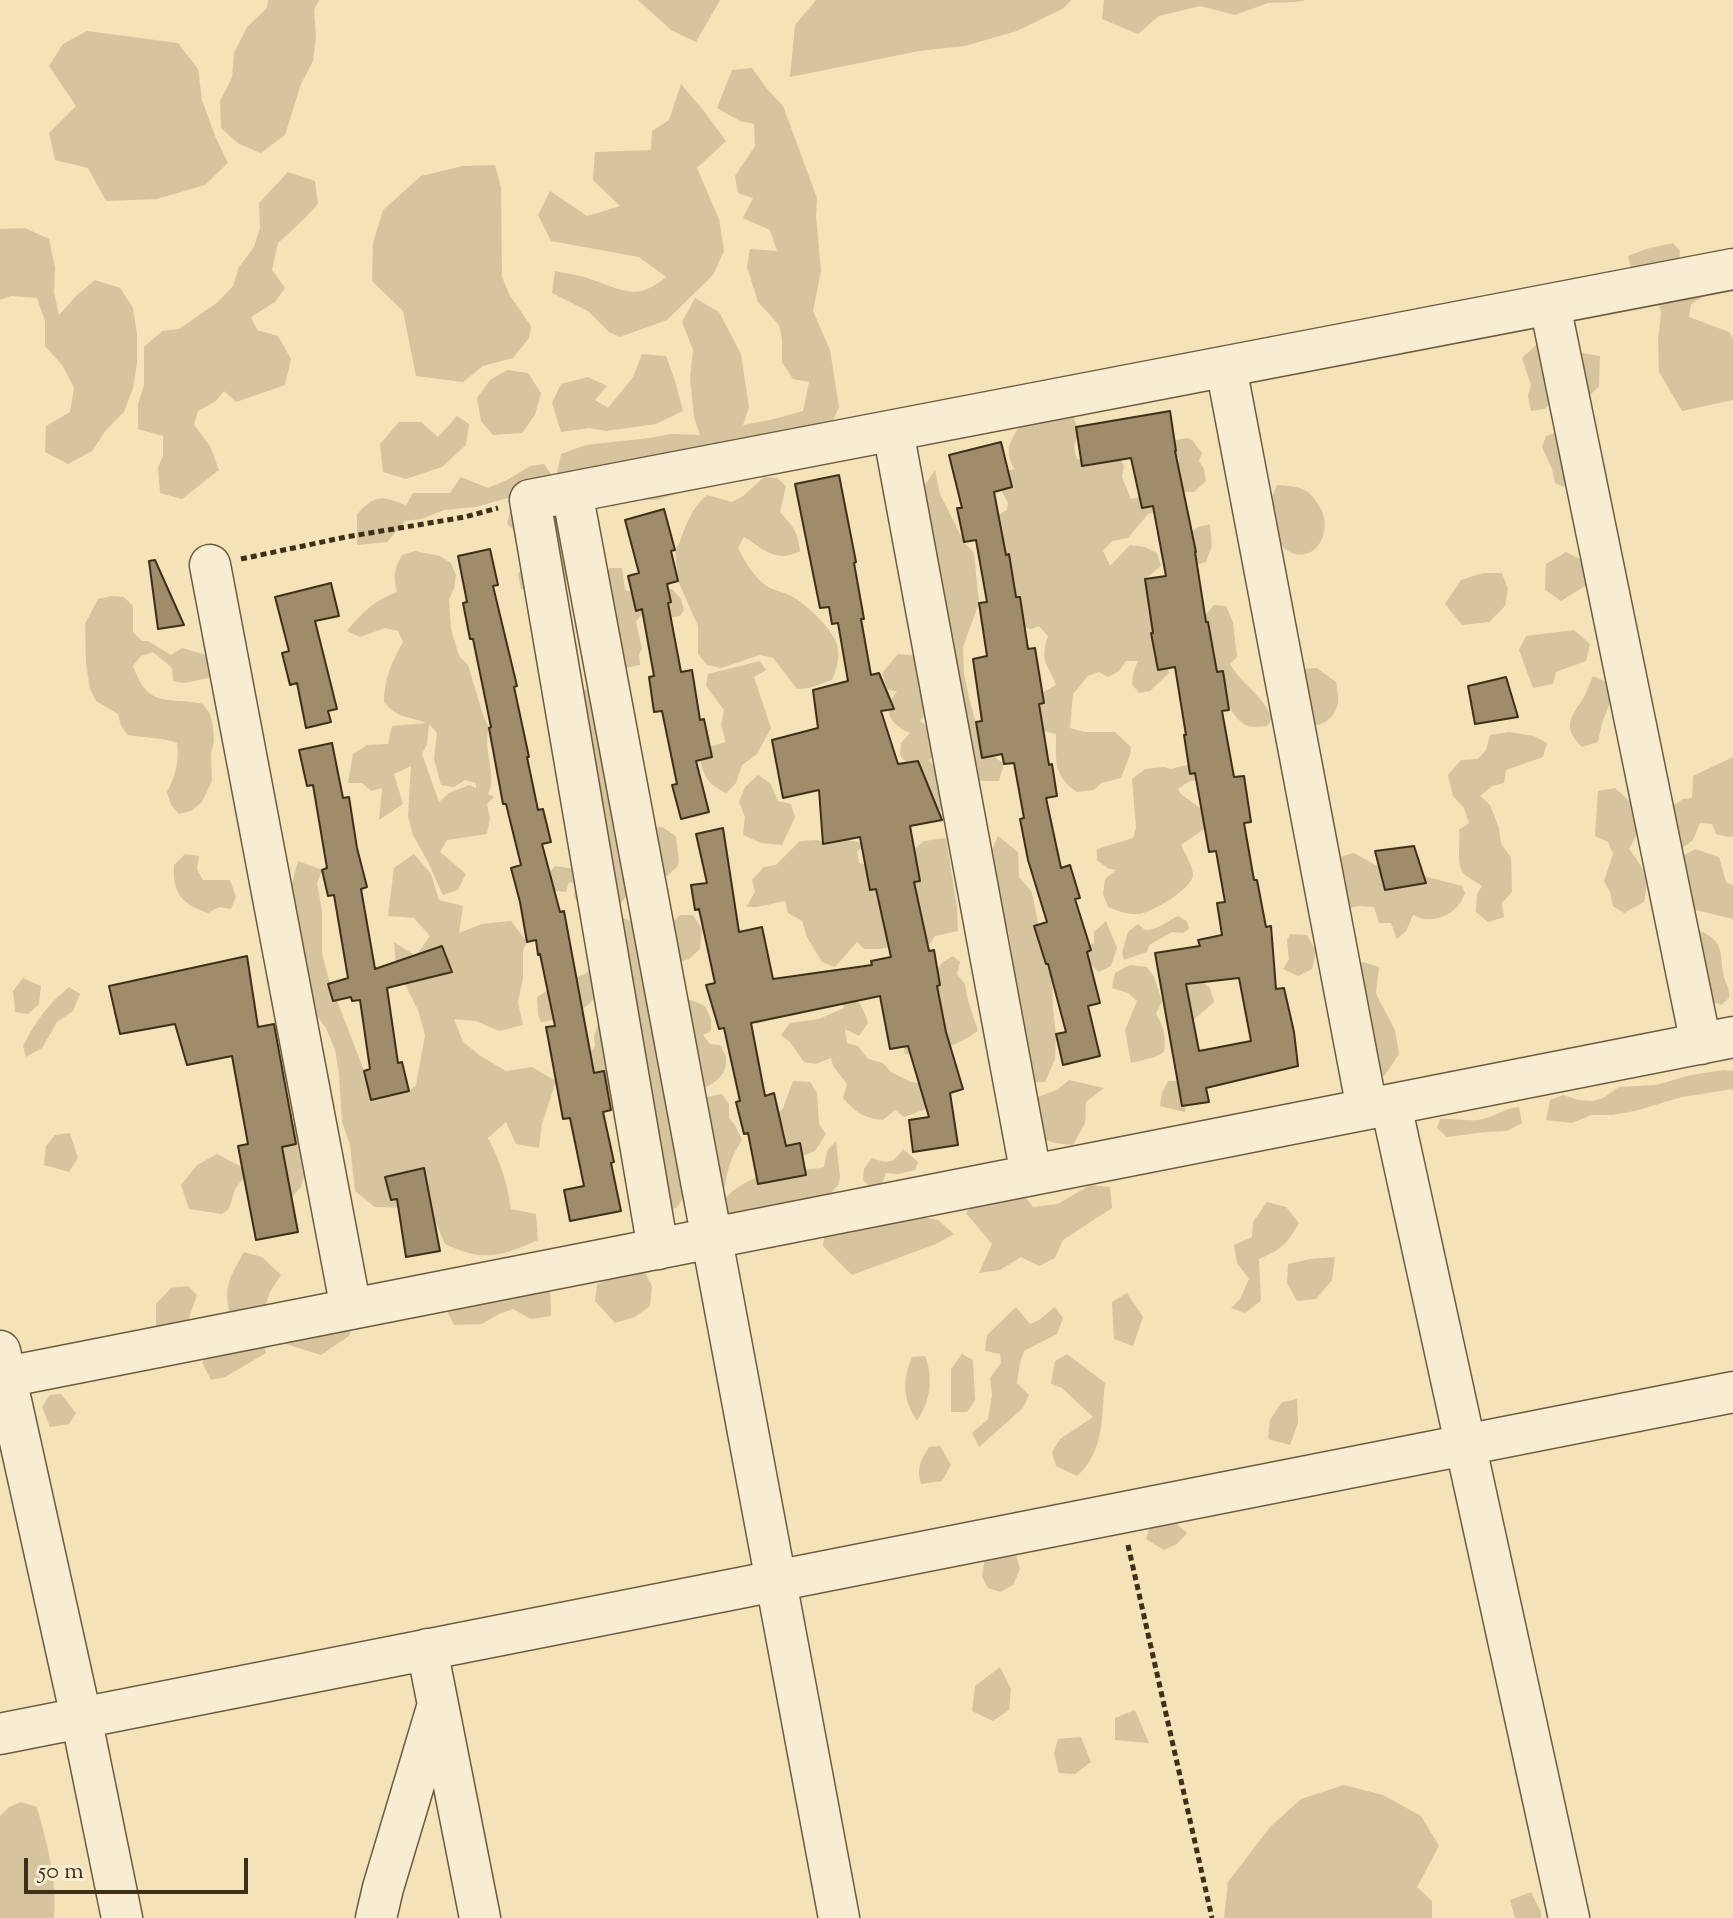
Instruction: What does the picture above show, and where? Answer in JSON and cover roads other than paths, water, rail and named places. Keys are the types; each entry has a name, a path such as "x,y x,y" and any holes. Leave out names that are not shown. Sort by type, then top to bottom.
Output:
{"street":[{"path":"658,1249 530,500 1733,269"},
{"path":"122,1918 3,1363 351,1309 1717,1040 1550,305"},
{"path":"1226,367 1379,1107 1466,1445 1569,1918"},
{"path":"893,431 1031,1175"},
{"path":"572,492 839,1918"},
{"path":"210,565 351,1309"},
{"path":"0,1734 1733,1392"},
{"path":"427,1649 480,1918"},
{"path":"376,1918 437,1705"}]}
